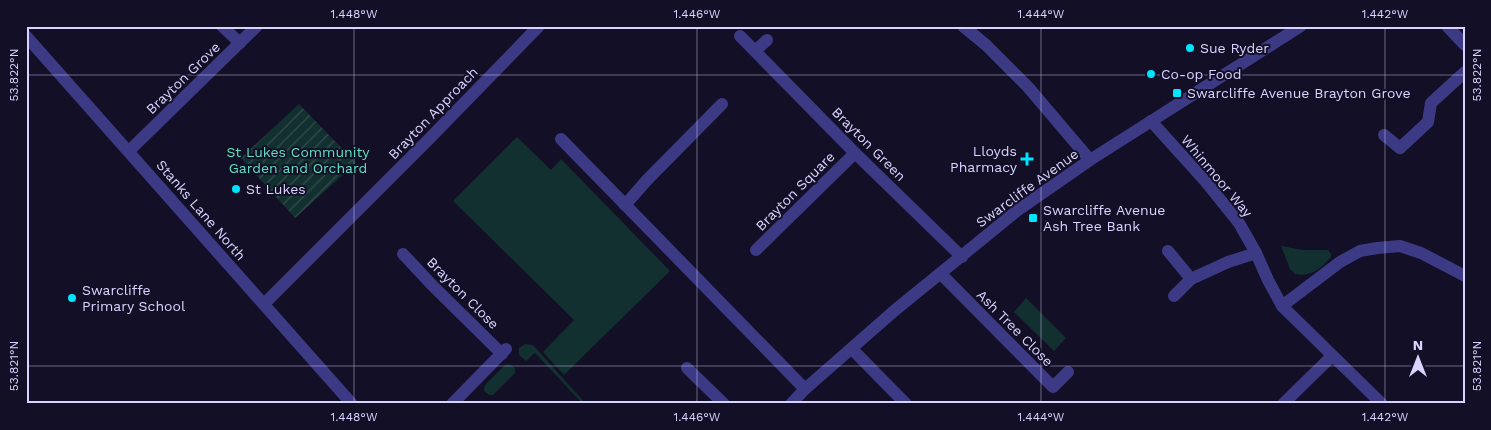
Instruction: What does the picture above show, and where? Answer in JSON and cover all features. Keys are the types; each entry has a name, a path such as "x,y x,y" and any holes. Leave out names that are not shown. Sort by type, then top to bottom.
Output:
{"street":[{"path":"222,26 240,43"},
{"name":"Brayton Grove","path":"129,150 257,26"},
{"name":"Brayton Approach","path":"264,304 539,26"},
{"path":"963,26 986,45 1028,87 1090,160"},
{"name":"Swarcliffe Avenue","path":"791,404 805,389 894,312 1018,210 1090,160 1301,26"},
{"path":"1447,26 1465,45"},
{"name":"Stanks Lane North","path":"26,36 129,150 352,404"},
{"name":"Brayton Green","path":"740,36 855,153 962,257"},
{"path":"755,52 767,40"},
{"path":"1384,134 1400,148 1428,122 1430,104 1465,72"},
{"path":"626,205 647,180 722,104"},
{"name":"Whinmoor Way","path":"1151,122 1206,182 1239,223 1256,252 1282,306 1382,404"},
{"path":"561,139 805,389"},
{"name":"Brayton Square","path":"756,250 855,153"},
{"path":"1282,306 1340,262 1360,251 1377,248 1400,246 1421,253 1465,276"},
{"path":"1168,251 1191,279"},
{"path":"1174,296 1191,279 1228,262 1256,252"},
{"name":"Brayton Close","path":"403,254 432,285 504,351 452,404"},
{"name":"Ash Tree Close","path":"940,274 1054,387 1068,372"},
{"path":"852,349 906,404"},
{"path":"1283,404 1332,356"},
{"path":"687,368 724,404"}],"green space":[{"name":"St Lukes Community Garden and Orchard","path":"299,104 356,163 295,218 241,158"},
{"path":"517,137 551,170 561,159 670,271 564,375 543,352 574,320 453,201"},
{"path":"1281,246 1303,250 1328,250 1331,257 1311,273 1295,274 1290,269"},
{"path":"1026,298 1066,338 1054,351 1014,312"},
{"path":"525,344 533,345 586,404 583,404 535,353 526,361 519,355 519,348"},
{"path":"509,364 515,368 515,373 493,395 489,395 484,391 485,385 505,365"}],"place":[{"name":"Sue Ryder","path":"1190,48"},
{"name":"Co-op Food","path":"1151,74"},
{"name":"Swarcliffe Avenue Brayton Grove","path":"1177,93"},
{"name":"Lloyds Pharmacy","path":"1027,159"},
{"name":"St Lukes","path":"236,189"},
{"name":"Swarcliffe Avenue Ash Tree Bank","path":"1033,218"},
{"name":"Swarcliffe Primary School","path":"72,298"}]}
